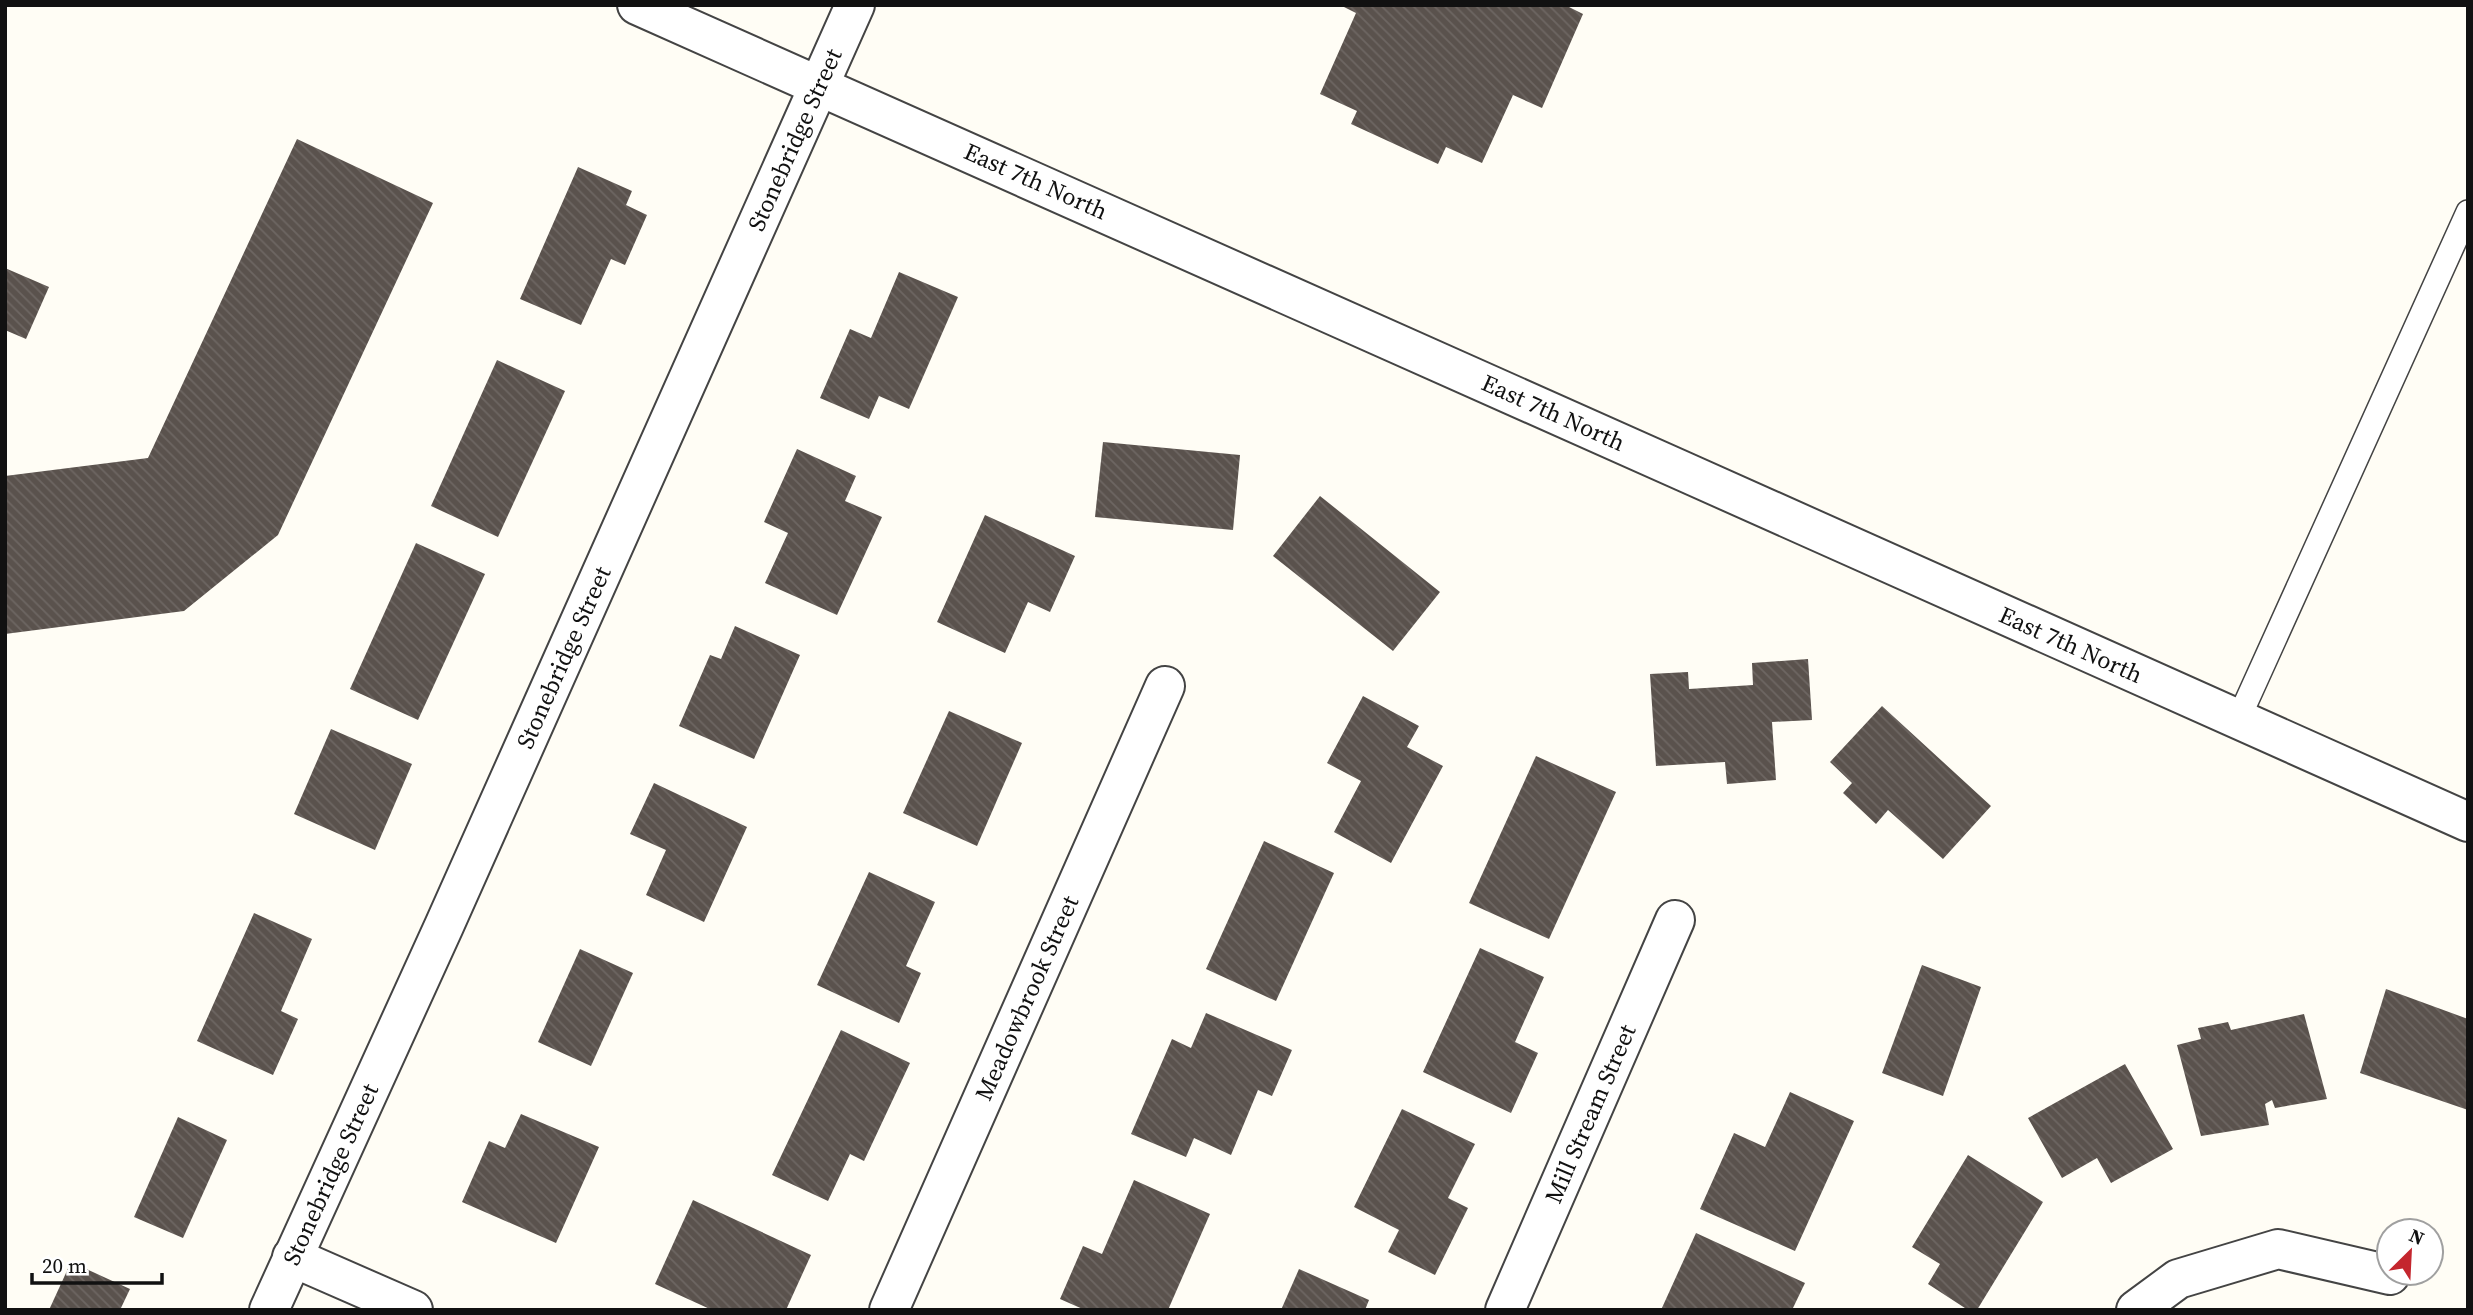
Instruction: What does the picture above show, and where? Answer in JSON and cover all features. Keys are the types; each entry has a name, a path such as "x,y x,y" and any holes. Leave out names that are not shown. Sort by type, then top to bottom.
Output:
{"street":[{"name":"East 7th North","path":"637,5 2468,822"},
{"name":"Stonebridge Street","path":"269,1310 855,5"},
{"name":"Meadowbrook Street","path":"889,1310 1164,686"},
{"name":"Mill Stream Street","path":"1505,1310 1675,920"},
{"path":"2136,1310 2178,1279 2278,1249 2375,1272"},
{"path":"292,1257 413,1310"}],"lane":[{"path":"2238,720 2468,212"}],"building":[{"path":"1340,5 1565,5 1583,14 1542,108 1513,95 1482,163 1446,147 1438,164 1351,124 1357,111 1320,94 1356,13"},
{"path":"297,139 433,203 278,535 184,611 5,634 5,476 148,458"},
{"path":"578,167 632,191 626,205 647,215 625,265 611,259 581,325 520,299"},
{"path":"5,268 49,287 26,339 5,330"},
{"path":"899,272 958,297 909,409 879,396 869,419 820,398 850,329 871,338"},
{"path":"497,360 565,391 498,537 431,506"},
{"path":"1103,442 1240,455 1233,530 1095,517"},
{"path":"797,449 856,476 845,501 882,517 837,615 765,583 788,533 764,522"},
{"path":"1320,496 1440,592 1393,651 1273,556"},
{"path":"985,515 1075,556 1050,612 1028,602 1005,653 937,622"},
{"path":"416,543 485,574 418,720 350,689"},
{"path":"735,626 800,655 754,759 679,726 710,655 721,659"},
{"path":"1808,659 1812,720 1772,722 1776,780 1727,784 1725,762 1656,766 1650,674 1688,672 1689,689 1753,685 1752,663"},
{"path":"1363,696 1419,726 1407,747 1443,766 1391,863 1334,832 1361,781 1327,763"},
{"path":"1882,706 1991,806 1943,859 1888,810 1876,824 1843,793 1852,783 1830,762"},
{"path":"949,711 1022,743 977,846 903,813"},
{"path":"331,729 412,764 375,850 294,814"},
{"path":"1536,756 1616,792 1549,939 1469,903"},
{"path":"654,783 747,827 704,922 646,895 666,850 630,834"},
{"path":"1264,841 1334,873 1276,1001 1206,969"},
{"path":"869,872 935,902 906,966 921,973 899,1023 817,985"},
{"path":"254,913 312,939 281,1011 298,1019 273,1075 197,1041"},
{"path":"1480,948 1544,977 1515,1042 1538,1053 1511,1113 1423,1072"},
{"path":"580,949 633,973 591,1066 538,1042"},
{"path":"1922,965 1981,987 1943,1096 1882,1073"},
{"path":"2386,989 2468,1019 2468,1110 2360,1073"},
{"path":"1206,1013 1292,1050 1272,1096 1258,1090 1231,1155 1194,1138 1186,1157 1131,1134 1172,1039 1191,1048"},
{"path":"2304,1014 2327,1099 2275,1108 2272,1100 2265,1104 2269,1125 2201,1136 2177,1045 2201,1039 2198,1028 2228,1022 2231,1030"},
{"path":"841,1030 910,1063 864,1161 850,1154 828,1201 772,1175"},
{"path":"2125,1064 2173,1149 2111,1183 2097,1158 2062,1178 2028,1118"},
{"path":"1790,1092 1854,1121 1795,1251 1700,1209 1734,1133 1765,1147"},
{"path":"1402,1109 1475,1144 1448,1198 1468,1208 1435,1275 1388,1252 1399,1230 1354,1207"},
{"path":"521,1114 599,1147 556,1243 462,1202 489,1141 505,1148"},
{"path":"178,1117 227,1140 183,1238 134,1217"},
{"path":"1968,1155 2043,1202 1977,1310 1968,1310 1928,1284 1940,1264 1912,1247"},
{"path":"1134,1180 1210,1214 1168,1310 1085,1310 1060,1299 1083,1246 1102,1254"},
{"path":"693,1200 811,1255 786,1310 712,1310 655,1284"},
{"path":"1696,1233 1805,1283 1792,1310 1661,1310"},
{"path":"71,1262 130,1289 120,1310 49,1310"},
{"path":"1299,1269 1369,1300 1365,1310 1281,1310"}]}
